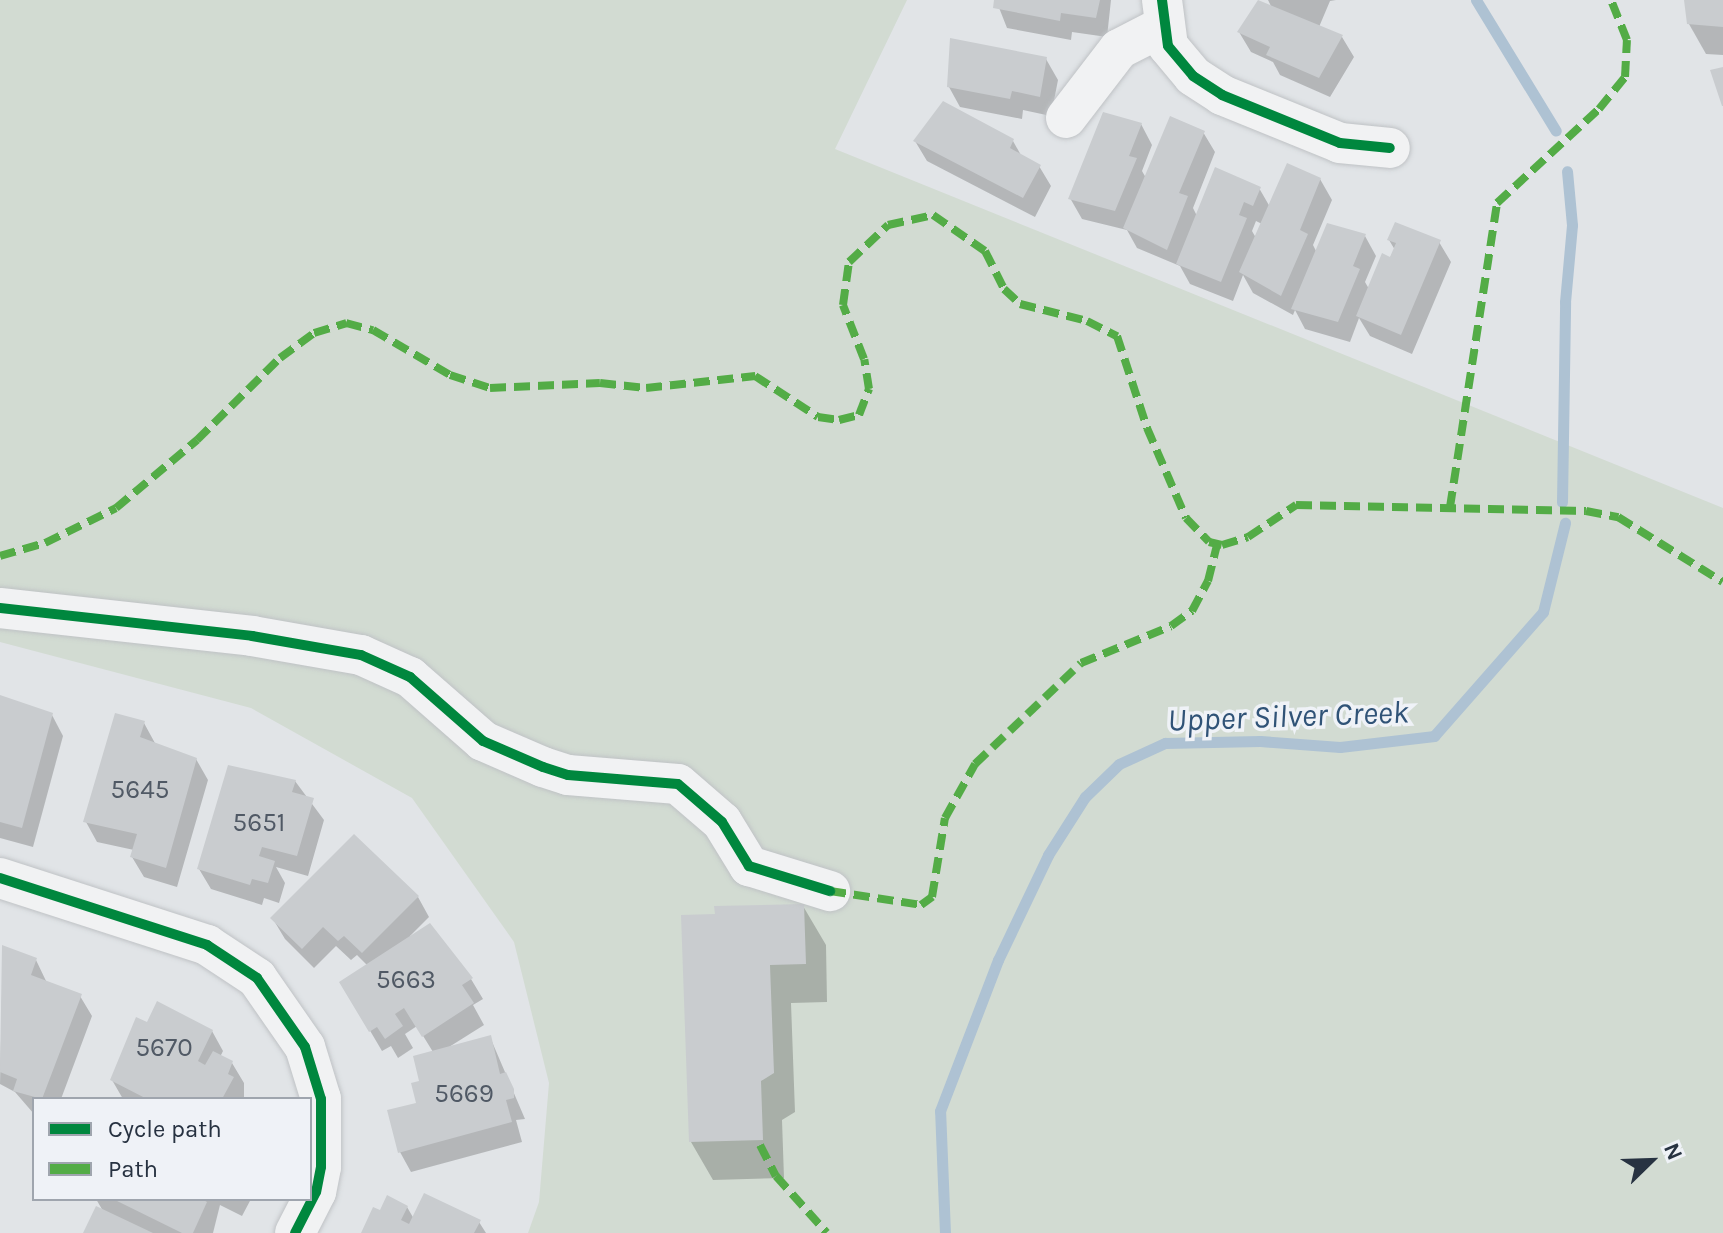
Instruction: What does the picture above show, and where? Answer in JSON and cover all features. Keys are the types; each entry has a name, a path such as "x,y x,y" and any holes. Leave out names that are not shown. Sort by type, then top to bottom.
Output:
{"street":[{"path":"1066,118 1119,49 1162,14 1174,56 1222,95 1340,143 1390,148"},
{"path":"0,608 266,638 361,655 410,677 483,741 543,767 568,775 678,784 722,822 749,866 830,891"},
{"path":"0,878 174,932 224,953 257,978 305,1047 321,1099 321,1167 312,1200"},
{"path":"295,1233 311,1201"}],"shaded area":[{"path":"0,0 907,0 835,149 1723,508 1723,1233 528,1233 539,1202 549,1083 514,942 412,798 251,708 0,642"}],"building":[{"path":"994,0 1100,0 1096,18 1061,13 1060,21 993,8"},
{"path":"1258,0 1343,35 1319,78 1266,55 1270,47 1237,32"},
{"path":"1684,0 1723,0 1723,27 1687,24"},
{"path":"950,38 1047,57 1040,97 1012,91 1010,99 947,87"},
{"path":"1723,67 1723,106 1722,106 1710,70"},
{"path":"943,101 1014,139 1010,148 1041,165 1023,198 913,141"},
{"path":"1103,112 1142,123 1129,156 1137,158 1115,211 1068,199"},
{"path":"1170,116 1205,131 1179,193 1188,196 1167,250 1123,228"},
{"path":"1287,163 1321,178 1300,230 1308,234 1281,296 1239,272"},
{"path":"1215,167 1261,187 1253,206 1244,202 1239,215 1247,218 1221,282 1176,264"},
{"path":"1395,222 1441,240 1401,335 1356,316 1382,253 1390,257 1396,243 1387,240"},
{"path":"1327,223 1366,234 1353,266 1360,269 1338,322 1291,309"},
{"path":"0,695 53,713 22,828 0,822"},
{"path":"115,713 145,721 140,737 197,758 166,868 130,857 137,834 83,822"},
{"path":"228,765 296,780 292,792 314,798 297,856 262,847 259,856 275,861 268,883 252,879 250,885 197,869"},
{"path":"354,834 419,896 362,953 344,936 338,941 323,927 302,949 270,918"},
{"path":"804,904 806,964 770,965 774,1073 761,1081 763,1140 689,1142 681,915 715,914 714,906"},
{"path":"430,923 473,978 462,985 474,1003 422,1037 404,1008 395,1014 403,1026 385,1039 377,1027 369,1032 339,982"},
{"path":"2,945 37,958 31,975 82,994 43,1097 13,1091 17,1079 0,1072"},
{"path":"157,1001 213,1030 198,1061 205,1065 213,1051 233,1061 228,1074 234,1077 223,1097 143,1097 110,1080 136,1017 147,1022"},
{"path":"491,1035 500,1074 506,1072 514,1089 514,1098 506,1100 512,1122 398,1153 387,1110 416,1103 411,1083 419,1081 413,1056"},
{"path":"424,1193 481,1220 474,1233 361,1233 373,1207 380,1210 387,1195 408,1206 401,1220 409,1224"},
{"path":"117,1201 207,1202 193,1233 182,1233"},
{"path":"96,1206 153,1233 83,1233"}],"waterway":[{"name":"Upper Silver Creek","path":"1476,0 1556,131"},
{"name":"Upper Silver Creek","path":"1562,502 1565,302 1572,225 1567,171"},
{"name":"Upper Silver Creek","path":"945,1233 940,1111 998,960 1048,855 1085,797 1119,764 1165,743 1260,741 1340,747 1434,736 1543,612 1565,523"}],"marked path":[{"path":"1450,507 1497,203 1599,109 1625,77 1627,40 1611,0"},
{"path":"0,556 45,543 116,508 197,440 280,358 314,333 346,323 373,330 450,375 490,388 600,383 646,388 755,376 818,417 839,420 859,415 869,389 864,359 843,305 849,262 888,225 933,215 985,251 1004,289 1020,304 1087,321 1117,336 1147,428 1186,518 1209,542 1222,545 1248,537 1296,505 1586,511 1618,517 1723,582"},
{"path":"830,891 921,905 932,897 945,818 975,764 1081,663 1171,626 1192,611 1208,581 1217,544"},
{"path":"760,1145 776,1176 827,1233"}],"cycle path":[{"path":"1162,0 1168,46 1193,76 1222,95 1340,143 1390,148"},
{"path":"0,608 252,636 361,655 410,677 483,741 543,767 568,775 678,784 722,822 749,866 830,891"},
{"path":"0,878 207,945 257,978 305,1047 321,1099 321,1167 312,1200"},
{"path":"295,1233 311,1201"}]}
